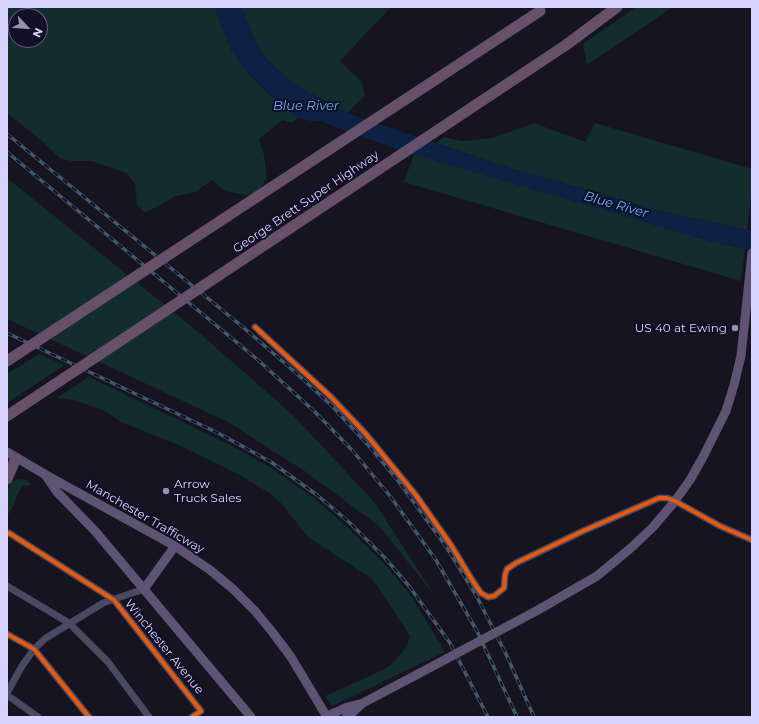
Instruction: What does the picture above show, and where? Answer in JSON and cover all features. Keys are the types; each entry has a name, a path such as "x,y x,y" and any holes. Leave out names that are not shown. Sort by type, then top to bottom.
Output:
{"highway":[{"name":"George Brett Super Highway","path":"7,416 566,45 617,7"},
{"path":"7,361 544,9"},
{"path":"7,467 12,455"},
{"path":"7,479 12,455"}],"main road":[{"path":"327,717 348,713 363,703 538,610 597,576 632,547 653,527 675,501 703,458 726,411 741,356 752,253"},
{"name":"Manchester Trafficway","path":"12,455 175,546 210,570 233,589 255,611 291,657 327,717"},
{"path":"46,475 57,492 95,531 251,717"},
{"path":"144,589 175,546"}],"street":[{"path":"255,327 330,396 365,433 415,494 451,545 474,583 482,593 488,597 494,596 504,588 507,569 516,563 583,531 659,498 667,498 675,501 720,526 752,540"},
{"name":"Winchester Avenue","path":"9,533 114,600 201,710 192,717"},
{"path":"7,586 69,623 108,662 149,717"},
{"path":"38,717 7,694 22,666 34,649 46,638 103,603 144,589"},
{"path":"7,634 34,649 89,717"}],"green space":[{"path":"7,7 215,7 230,48 247,72 269,94 298,117 293,123 282,120 259,139 264,155 267,177 259,191 245,195 225,191 212,180 195,192 176,196 145,213 137,205 135,183 126,173 92,161 72,161 61,159 42,141 7,113"},
{"path":"241,7 391,7 340,61 362,82 365,96 347,113 299,87 282,74 266,58 255,41"},
{"path":"636,7 673,7 587,65 583,44"},
{"path":"534,123 585,142 595,123 752,169 752,188 747,230 661,211 496,164 436,143 444,137 462,141 493,138"},
{"path":"414,154 706,240 745,249 741,281 404,182"},
{"path":"7,178 196,330 294,416 375,503 435,596 379,526 306,472 228,422 7,319"},
{"path":"39,354 65,365 7,403 7,374"},
{"path":"89,377 232,446 271,468 314,498 348,528 388,568 412,597 445,652 332,706 325,696 385,669 394,662 407,646 410,636 378,587 372,579 308,537 281,503 271,494 238,474 174,443 121,422 107,412 70,399 56,398"},
{"path":"19,479 27,480 31,485 23,486 7,516 7,489 13,481"}],"water":[{"name":"Blue River","path":"215,7 241,7 255,41 266,58 282,74 299,87 347,113 496,164 661,211 752,231 752,250 706,240 396,149 320,121 310,121 298,117 269,94 247,72 230,48"}],"railway":[{"path":"7,134 238,323 295,372 332,406 368,445 399,482 447,548 477,597 506,654 534,717"},
{"path":"7,152 258,360 314,411 352,450 390,496 436,560 477,631 517,717"},
{"path":"7,333 218,433 271,462 317,495 349,522 385,558 409,586 450,643 488,717"}],"cycle path":[{"path":"255,327 330,396 365,433 415,494 451,545 481,593 488,597 494,596 504,588 507,569 516,563 583,531 659,498 667,498 675,501 720,526 752,540"},
{"path":"9,533 114,600 201,711 192,717"},
{"path":"7,634 34,649 89,717"}],"place":[{"name":"US 40 at Ewing","path":"735,328"},
{"name":"Arrow Truck Sales","path":"166,491"}]}
